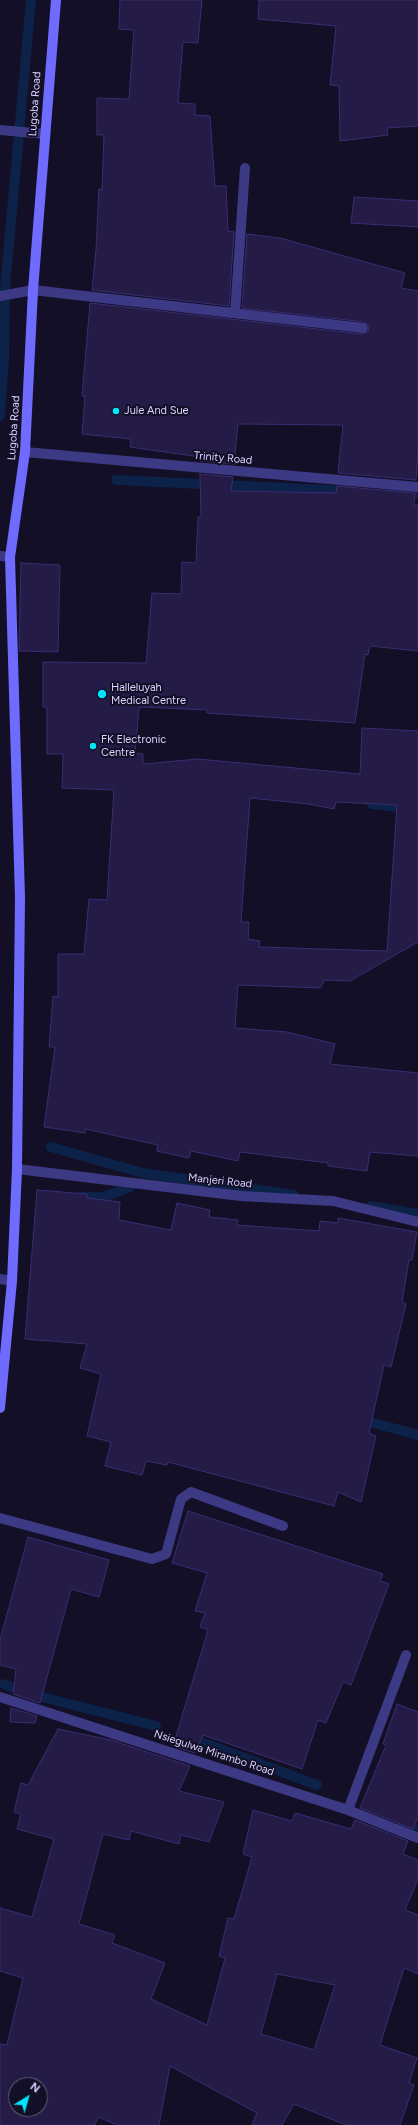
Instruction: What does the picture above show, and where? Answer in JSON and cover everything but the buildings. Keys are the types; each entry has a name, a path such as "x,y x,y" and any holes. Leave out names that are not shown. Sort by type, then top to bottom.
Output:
{"street":[{"name":"Lugoba Road","path":"0,1408 12,1281 17,1169 20,898 5,557 25,452 33,290 56,0"},
{"path":"0,130 45,134"},
{"path":"235,313 245,168"},
{"path":"0,296 33,290 363,328"},
{"name":"Trinity Road","path":"25,452 418,488"},
{"name":"Manjeri Road","path":"17,1169 241,1196 333,1202 418,1222"},
{"path":"0,1279 12,1281"},
{"path":"0,1518 152,1559 166,1554 181,1499 191,1492 283,1526"},
{"path":"348,1810 406,1655"},
{"name":"Nsiegulwa Mirambo Road","path":"0,1697 348,1810 418,1838"}],"waterway":[{"path":"0,416 4,358 5,288 31,0"},
{"path":"116,480 349,491"},
{"path":"395,493 418,493"},
{"path":"372,804 418,809"},
{"path":"51,1147 143,1173 294,1195"},
{"path":"81,1197 104,1197 130,1187"},
{"path":"371,1206 418,1214"},
{"path":"359,1419 418,1435"},
{"path":"4,1684 11,1687"},
{"path":"38,1696 156,1726"},
{"path":"188,1737 317,1785"},
{"path":"402,1823 418,1831"}],"place":[{"name":"Jule And Sue","path":"116,411"},
{"name":"Halleluyah Medical Centre","path":"102,694"},
{"name":"FK Electronic Centre","path":"93,746"}]}
